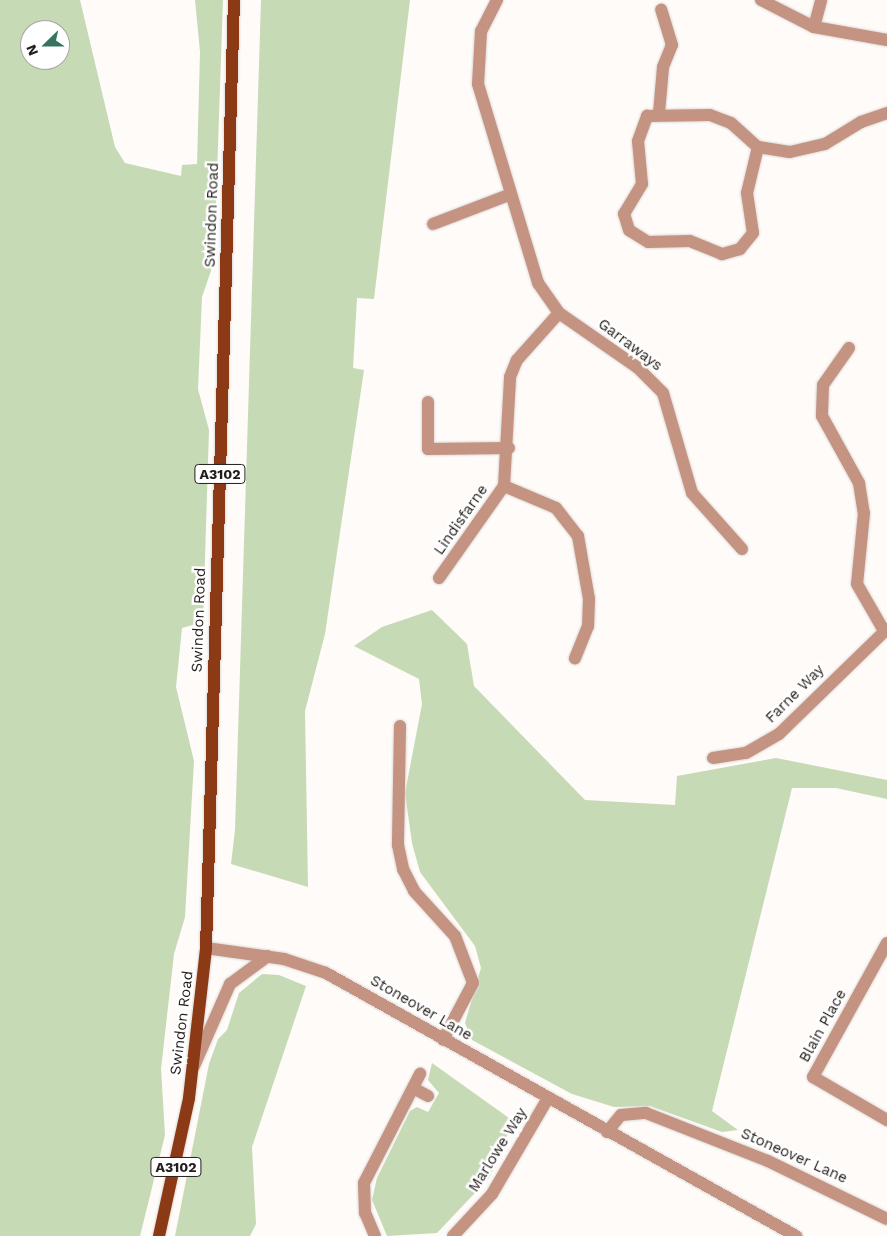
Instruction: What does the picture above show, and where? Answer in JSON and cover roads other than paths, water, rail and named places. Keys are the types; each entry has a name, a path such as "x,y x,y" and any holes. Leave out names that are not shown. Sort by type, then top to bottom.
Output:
{"main road":[{"name":"Swindon Road","path":"159,1236 176,1170 193,1068 206,948 234,0"}],"street":[{"name":"Garraways","path":"497,0 482,31 477,64 509,195 538,283 559,313 638,368 663,393 692,494 742,550"},
{"path":"761,0 814,27 887,40"},
{"path":"814,27 820,0"},
{"path":"659,113 663,67 672,45 661,10"},
{"path":"758,147 749,181 753,232 746,244 722,254 689,241 640,241 629,230 624,214 642,184 638,141 642,121 659,113 721,118 758,147 790,152 813,148 887,113"},
{"path":"433,224 509,195"},
{"name":"Lindisfarne","path":"439,578 504,486 509,448 510,377 521,355 559,313"},
{"path":"849,348 823,386 822,416 858,483 864,513 857,584 885,630"},
{"path":"428,402 428,449 509,448"},
{"path":"504,486 556,508 578,536 589,599 588,626 575,658"},
{"name":"Farne Way","path":"713,758 746,753 779,734 885,630"},
{"path":"400,726 398,845 403,870 414,892 454,936 473,983 443,1040"},
{"name":"Blain Place","path":"887,943 814,1077 887,1120"},
{"name":"Stoneover Lane","path":"206,948 268,956 326,973 547,1100 796,1236"},
{"path":"193,1068 230,984 268,956"},
{"path":"376,1236 365,1213 364,1183 420,1074"},
{"path":"413,1088 428,1096"},
{"name":"Marlowe Way","path":"453,1236 492,1194 547,1100"},
{"name":"Stoneover Lane","path":"607,1132 621,1115 646,1113 768,1161 887,1219"}]}
